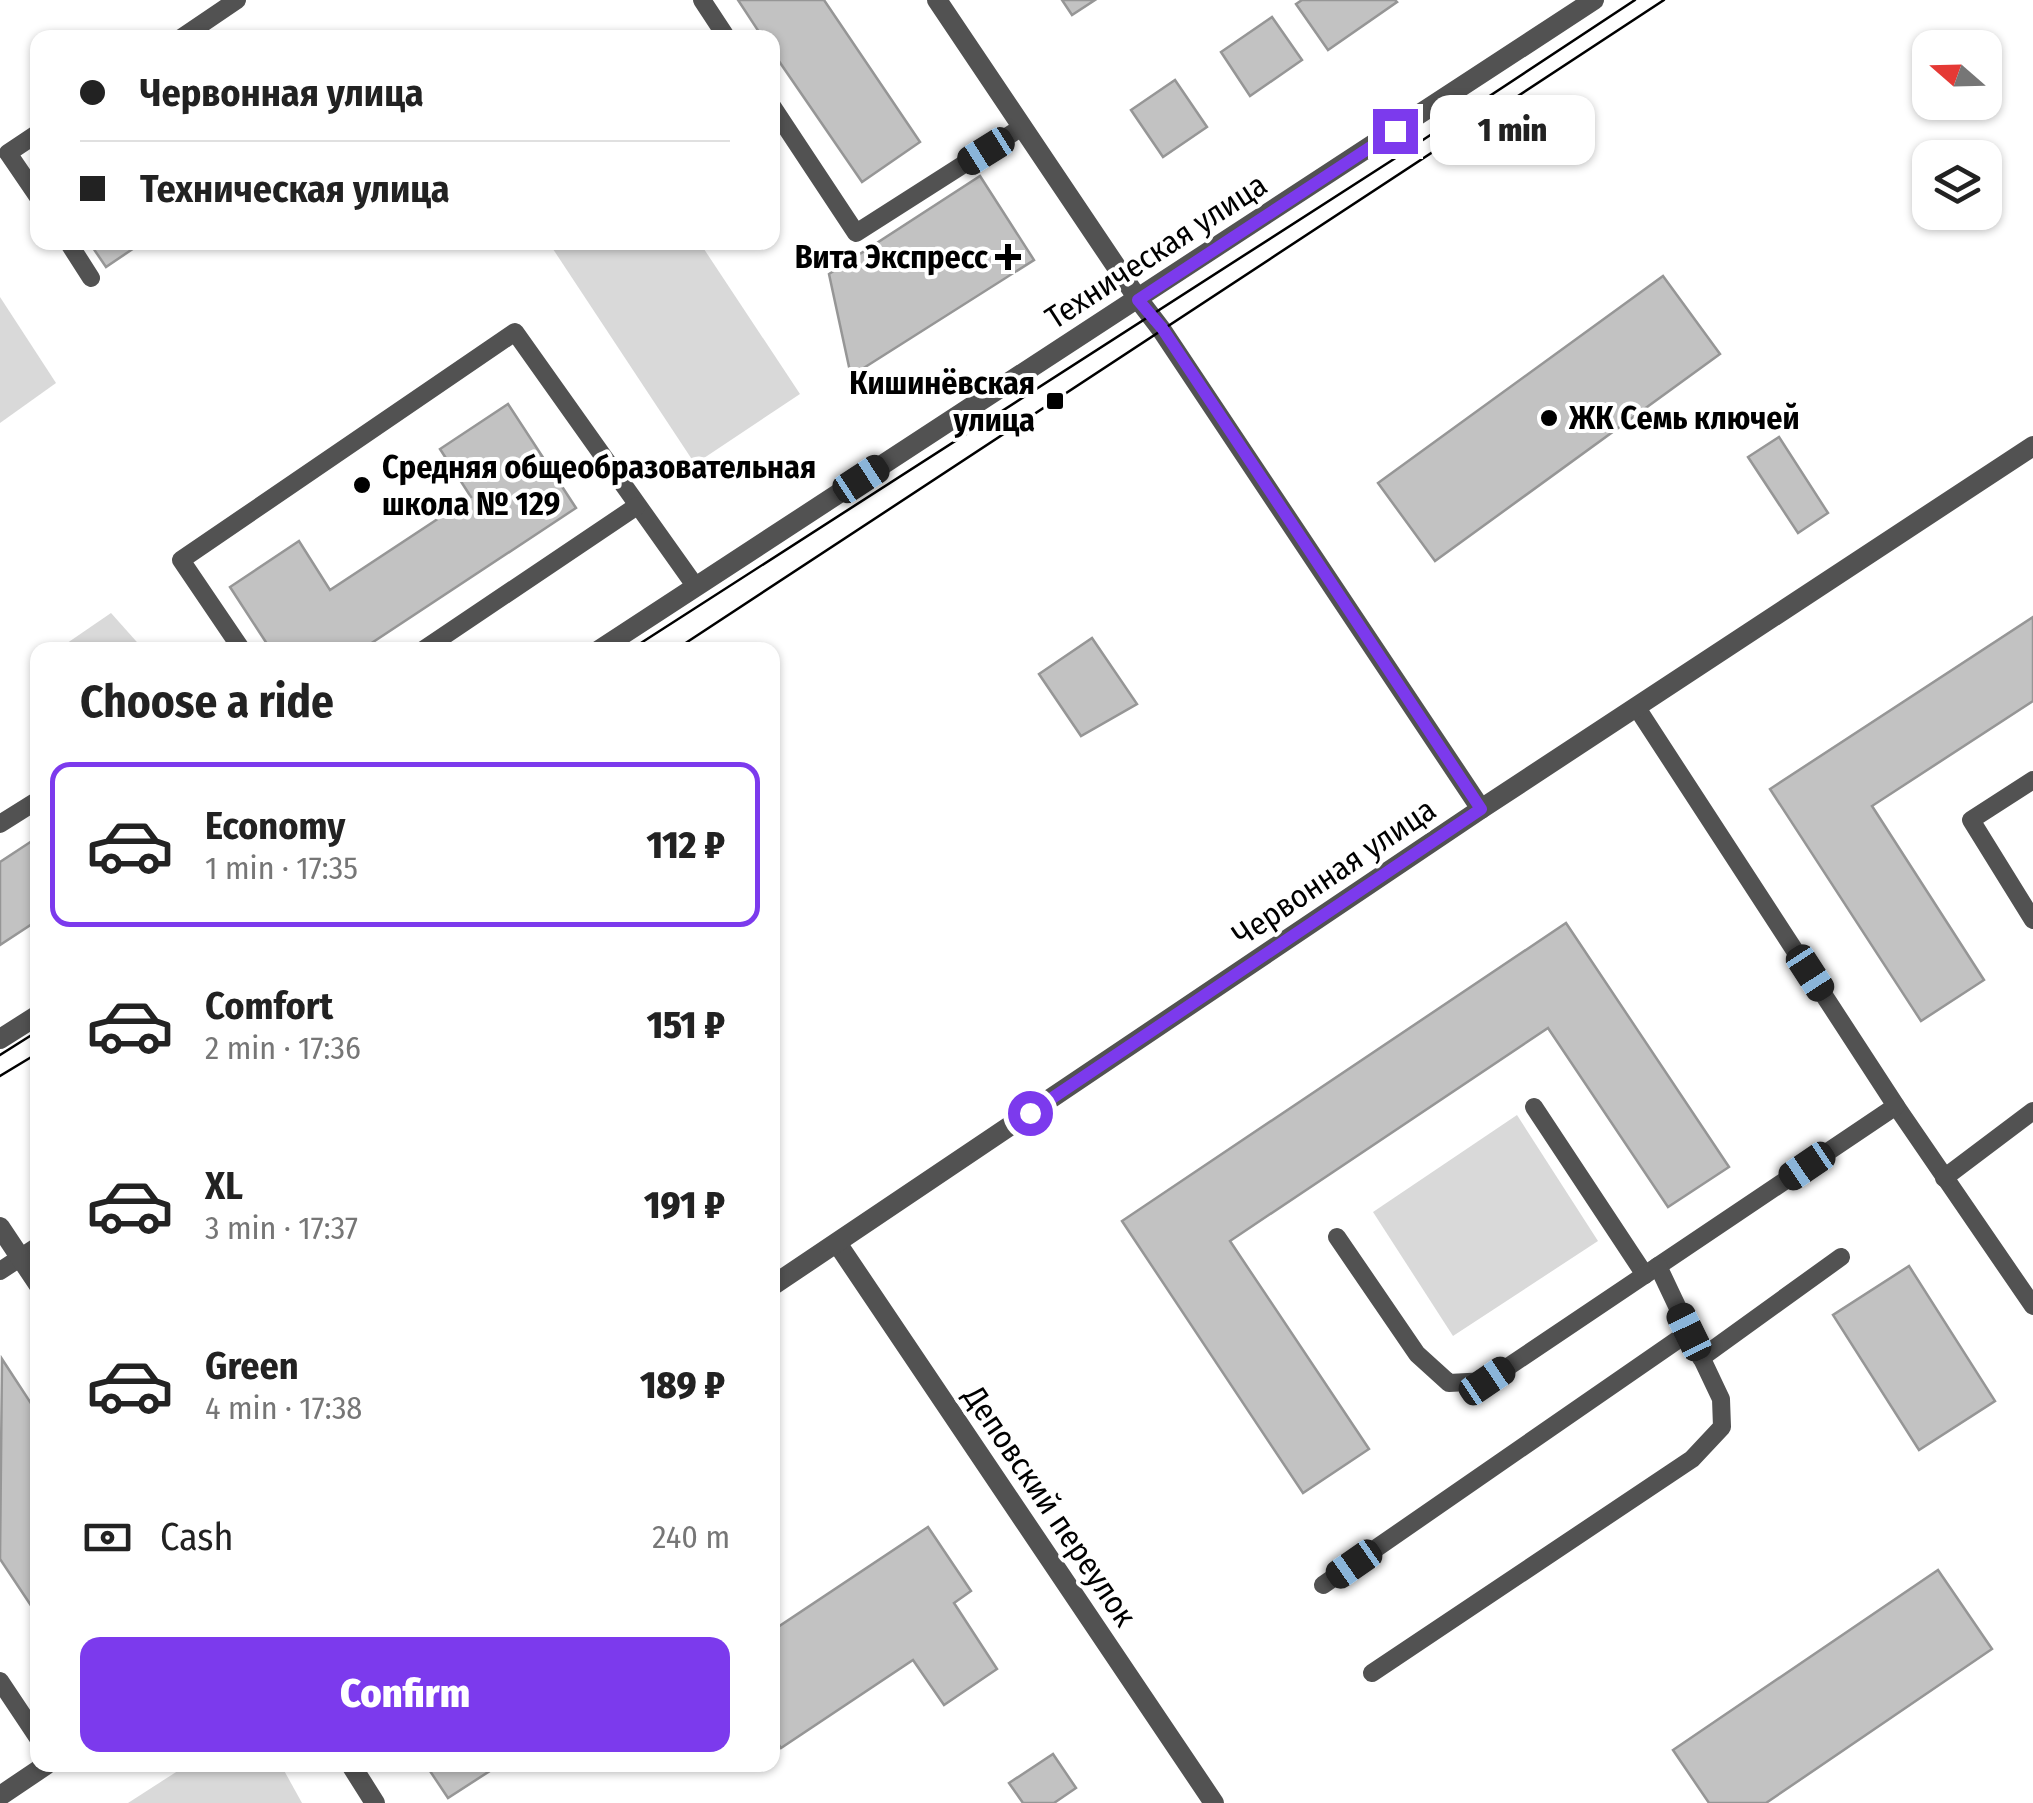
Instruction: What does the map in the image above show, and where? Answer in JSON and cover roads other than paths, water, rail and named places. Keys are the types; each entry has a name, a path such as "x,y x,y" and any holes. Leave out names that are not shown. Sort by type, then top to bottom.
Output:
{"street":[{"path":"937,0 1138,300 1162,328 1481,809"},
{"name":"Техническая улица","path":"611,642 1594,0"},
{"name":"Червонная улица","path":"780,1281 1481,809 2033,446"},
{"path":"0,1039 30,1020"},
{"path":"0,1227 29,1252"},
{"name":"Деповский переулок","path":"837,1243 1214,1803"},
{"path":"0,1796 36,1772"},
{"path":"355,1772 375,1803"}],"lane":[{"path":"193,30 238,0"},
{"path":"702,0 722,30"},
{"path":"780,118 856,233 1022,127"},
{"path":"30,138 8,152 30,185"},
{"path":"73,250 91,278"},
{"path":"237,642 182,560 516,332 696,587"},
{"path":"435,642 637,506"},
{"path":"1637,708 1896,1106 2033,1306"},
{"path":"2033,780 1971,820 2033,920"},
{"path":"0,824 30,805"},
{"path":"1337,1236 1418,1354 1449,1383 1487,1381 1896,1106"},
{"path":"1372,1673 1692,1459 1722,1427 1721,1399 1689,1332 1651,1271 1534,1107"},
{"path":"1944,1178 2033,1111"},
{"path":"0,1271 29,1252"},
{"path":"1701,1358 1841,1258"},
{"path":"1324,1585 1689,1332"},
{"path":"0,1681 30,1726"}],"tram line":[{"path":"642,642 1635,0"},
{"path":"687,642 1664,0"},
{"path":"0,1055 30,1036"},
{"path":"0,1076 30,1058"}],"place":[{"name":"Вита Экспресс","path":"1008,257"},
{"name":"Кишинёвская улица","path":"1055,401"},
{"name":"ЖК Семь ключей","path":"1549,418"},
{"name":"Средняя общеобразовательная школа № 129","path":"362,485"}]}
